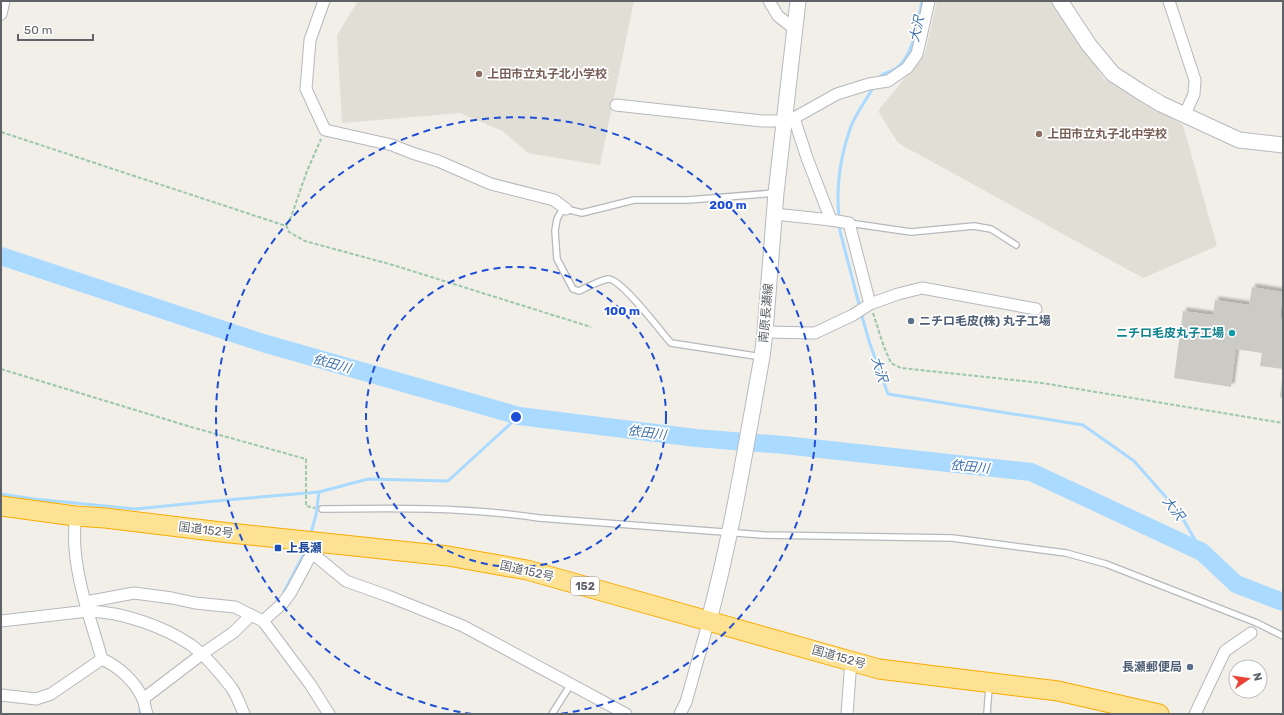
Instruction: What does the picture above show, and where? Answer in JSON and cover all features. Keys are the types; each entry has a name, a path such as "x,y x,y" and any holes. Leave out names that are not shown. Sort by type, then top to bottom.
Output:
{"highway":[{"name":"国道152号","path":"1,506 75,516 105,518 221,532 313,547 448,556 527,570 879,669 1058,691 1130,711 1159,714"}],"main road":[{"name":"南原長瀬線","path":"709,620 730,534 766,332 776,193 789,119 798,1"},
{"path":"1060,1 1089,45 1113,74 1160,104 1185,114 1239,140 1283,145"}],"street":[{"path":"1,14 4,1"},
{"path":"324,1 310,40 306,89 325,130 392,145 438,161 491,184 554,200 566,209"},
{"path":"769,1 778,16 796,30"},
{"path":"616,105 762,121 789,119 837,94 869,84 888,81 907,68 917,54 929,1"},
{"path":"1169,1 1195,80 1194,94 1185,114"},
{"path":"789,119 807,158 831,220"},
{"path":"774,214 849,223 870,304"},
{"path":"766,332 815,333 853,315 870,304 898,294 922,288 1036,309"},
{"path":"75,516 75,550 87,606 102,659 114,665 130,680 143,699 146,714"},
{"path":"263,621 283,603 291,592 313,547 346,581 463,626 626,714"},
{"path":"1,621 87,606 134,593 172,598 195,603 235,607 263,621 310,684 329,714"},
{"path":"87,606 162,630 191,645 202,654 232,688 244,714"},
{"path":"143,699 202,654 234,632 251,615"},
{"path":"680,714 686,702 709,620"},
{"path":"1195,714 1224,651 1251,633"},
{"path":"1,695 36,700 51,694 102,659"},
{"path":"847,714 851,661"}],"lane":[{"path":"762,357 671,343 639,304 616,281 608,279 579,291 573,289 557,259 555,231 557,219 562,210 566,209 582,213 634,200 688,200 776,193"},
{"path":"849,223 911,232 974,226 991,229 1016,245"},
{"path":"322,509 437,509 513,514 546,519 690,529 730,534 952,538 1066,553 1106,564 1257,623 1283,636"},
{"path":"987,714 989,682"},
{"path":"552,714 571,684"}],"path":[{"path":"286,225 291,217 307,171 325,130"},
{"path":"1,132 276,223 286,225 290,232 305,241 393,265 591,327"},
{"path":"870,304 884,347 891,363 901,368 1042,383 1283,423"},
{"path":"1,369 191,427 306,459 306,506 314,508"}],"shaded area":[{"name":"上田市立丸子北小学校","path":"358,1 634,1 600,165 528,153 503,131 460,113 342,123 337,35"},
{"name":"上田市立丸子北中学校","path":"937,1 1053,1 1104,79 1183,125 1217,246 1143,278 898,143 878,111 925,53"}],"building":[{"name":"ニチロ毛皮丸子工場","path":"1252,287 1283,292 1280,317 1283,317 1283,369 1260,366 1262,353 1236,349 1231,387 1174,378 1183,311 1213,315 1215,300 1249,305"},
{"path":"1283,380 1283,398 1280,397"}],"waterway":[{"name":"大沢","path":"876,81 883,74 897,68 908,55 919,18 922,1"},
{"name":"大沢","path":"839,218 838,196 841,162 854,119 874,86"},
{"name":"大沢","path":"839,224 860,308"},
{"name":"依田川","path":"1,256 263,343 519,416 696,438 784,445 1031,472 1202,552 1236,584 1283,602"},
{"name":"大沢","path":"861,313 870,344 888,394 1083,425 1134,461 1179,512 1202,552"},
{"path":"1,494 34,499 135,509 319,492 368,479 448,481 519,416"},
{"path":"311,533 316,515 319,492"},
{"path":"284,592 305,552"},
{"path":"140,714 140,709 142,707"}],"place":[{"name":"上田市立丸子北小学校","path":"479,74"},
{"name":"上田市立丸子北中学校","path":"1039,134"},
{"name":"ニチロ毛皮(株) 丸子工場","path":"911,321"},
{"name":"ニチロ毛皮丸子工場","path":"1232,333"},
{"name":"上長瀬","path":"278,548"},
{"name":"長瀬郵便局","path":"1190,667"}]}
